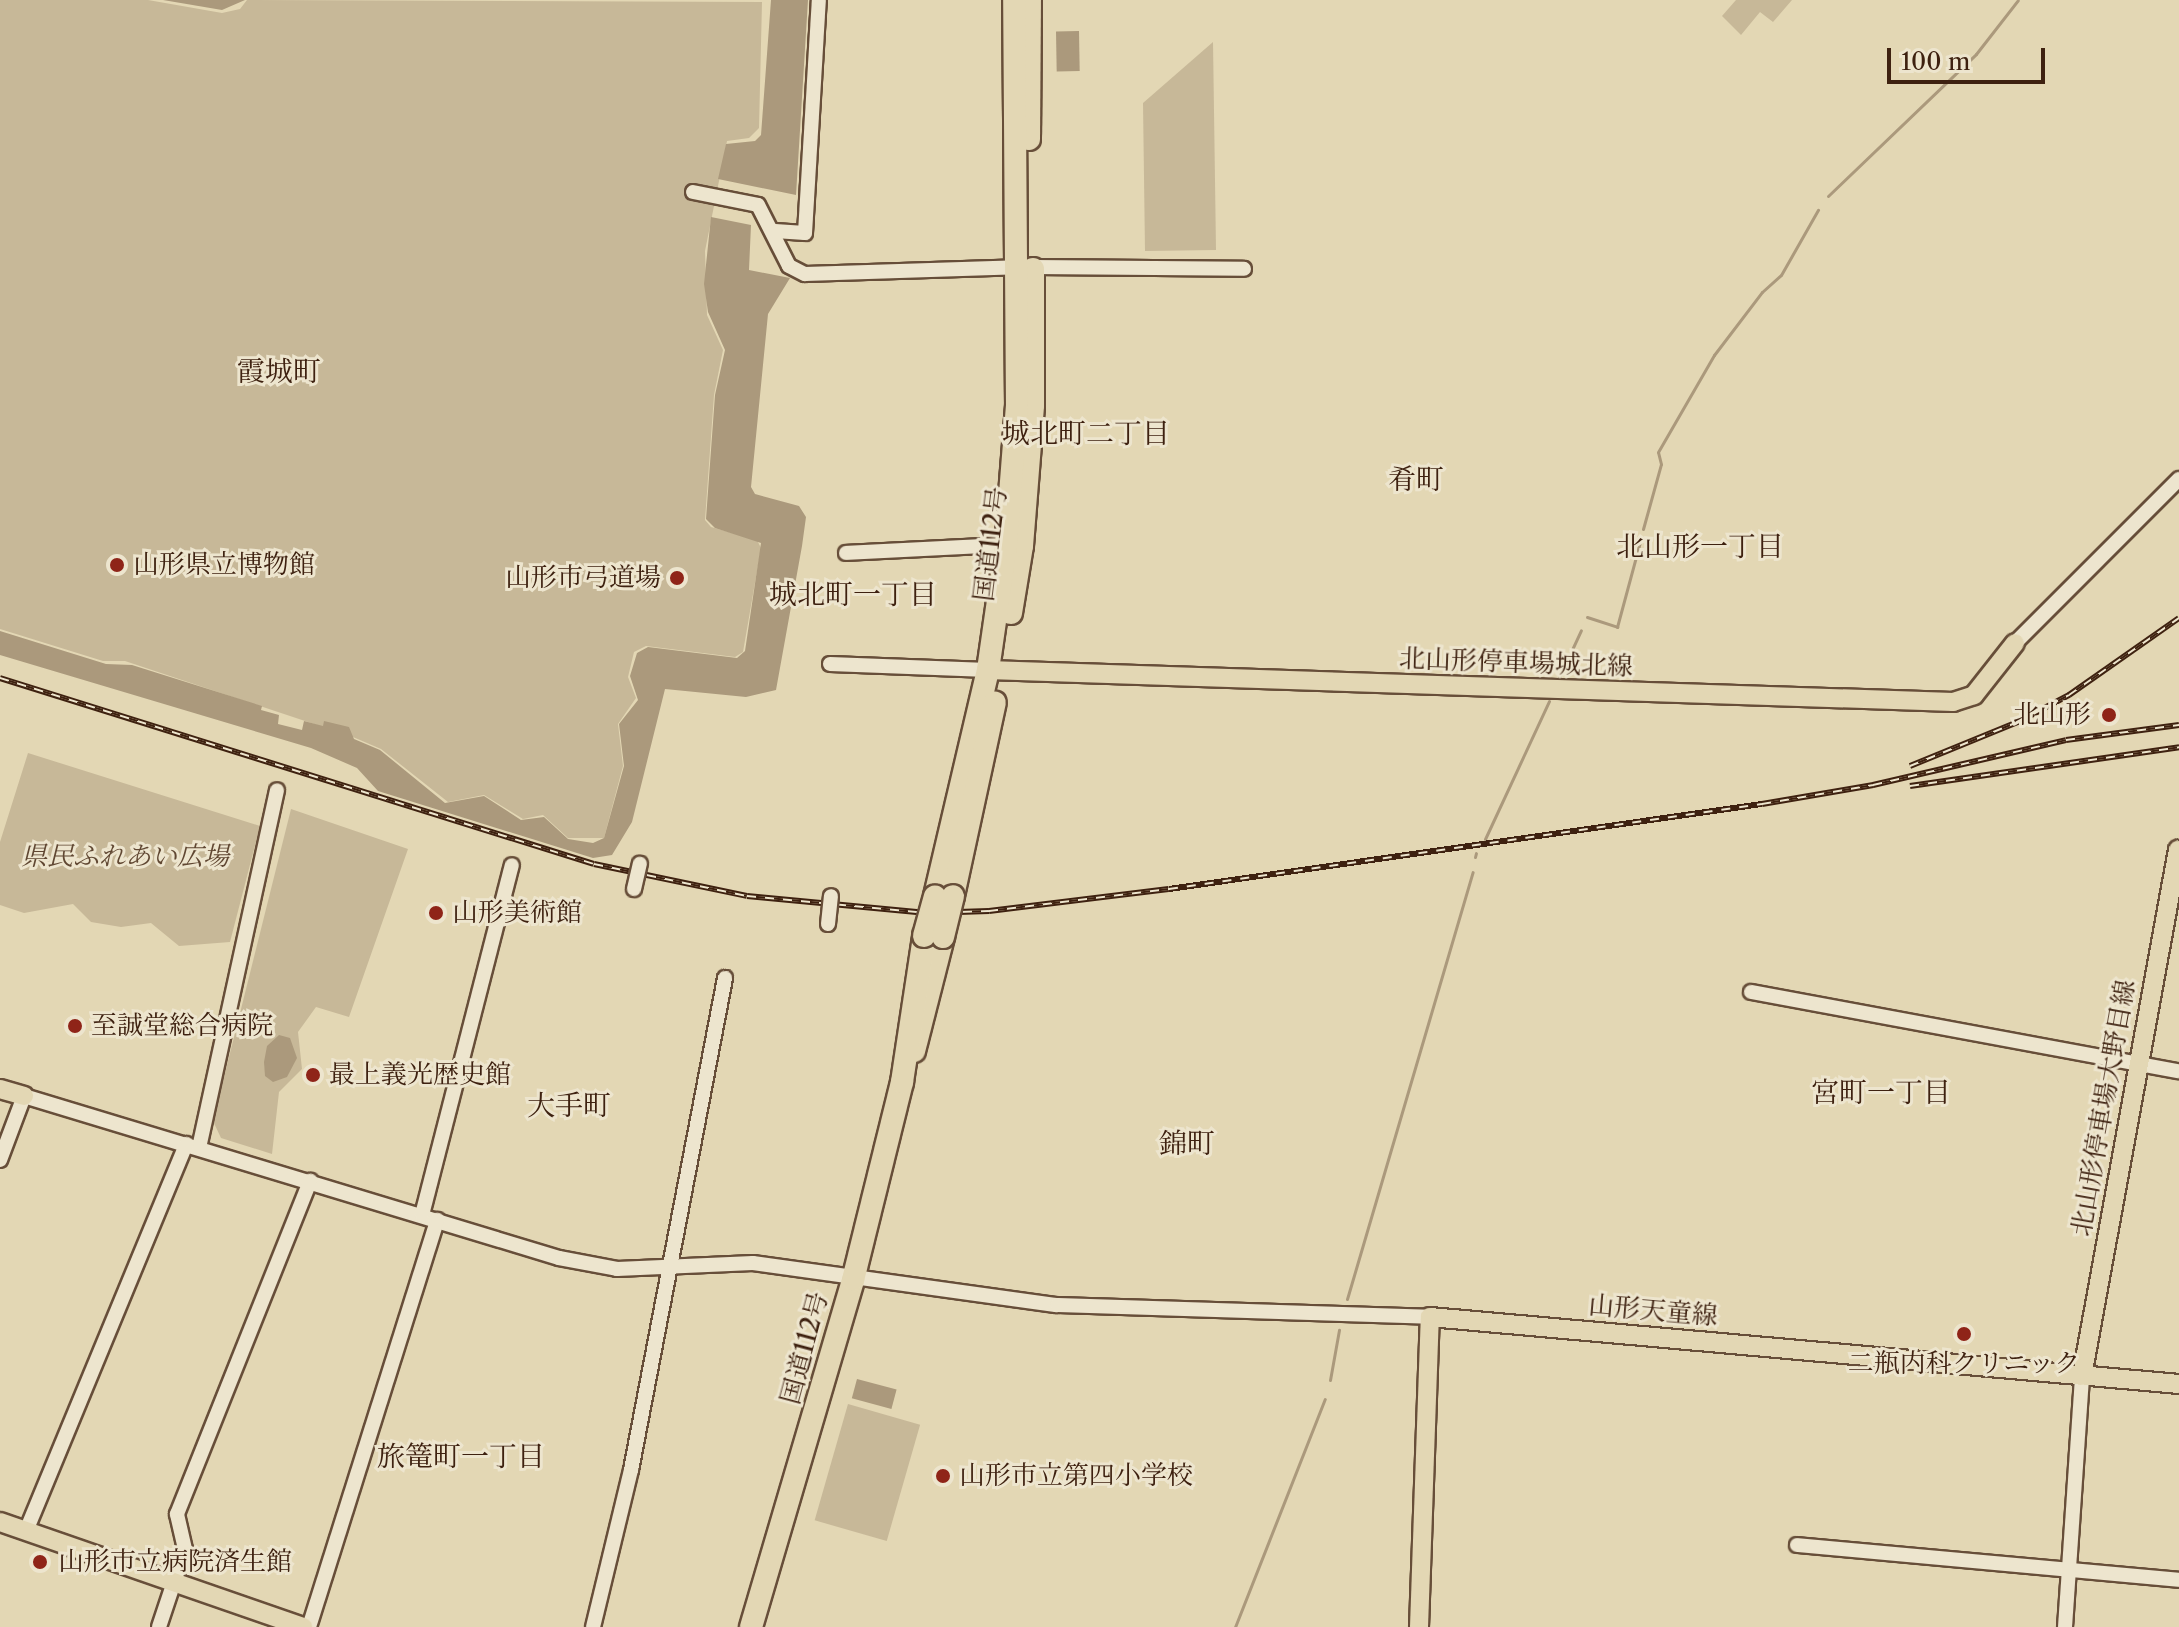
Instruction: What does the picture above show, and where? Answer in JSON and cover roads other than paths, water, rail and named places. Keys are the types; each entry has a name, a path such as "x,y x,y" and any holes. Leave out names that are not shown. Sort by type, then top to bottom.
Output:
{"highway":[{"name":"国道112号","path":"751,1627 853,1280 902,1082 1022,546 1033,405 1014,0"},
{"name":"国道112号","path":"995,670 1025,268 1030,0"}],"main road":[{"name":"北山形停車場城北線","path":"995,670 1953,702 1974,695 2015,643"},
{"name":"北山形停車場大野目線","path":"2082,1376 2178,850"},
{"path":"0,1089 24,1096"},
{"name":"山形天童線","path":"1430,1317 2179,1384"},
{"path":"1419,1627 1430,1317"},
{"path":"0,1522 175,1579 306,1627"}],"street":[{"path":"775,231 805,233 819,0"},
{"path":"693,192 758,205 775,231 789,266 805,274 1025,268 1244,269"},
{"path":"2015,643 2179,479"},
{"path":"846,553 1006,545"},
{"path":"830,664 995,670"},
{"path":"26,1531 192,1146 277,790"},
{"path":"634,889 640,864"},
{"path":"306,1627 430,1217 512,865"},
{"path":"828,924 831,896"},
{"path":"593,1627 671,1266 725,978"},
{"path":"1751,992 2179,1071"},
{"path":"0,1160 24,1096 589,1264 617,1269 753,1263 853,1280 1057,1305 1430,1317"},
{"path":"159,1627 185,1537 177,1514 310,1181"},
{"path":"2065,1627 2082,1376"},
{"path":"1797,1545 2179,1580"}],"waterway":[{"path":"1828,196 1976,54 2018,0"},
{"path":"1643,529 1661,464 1658,452 1714,355 1762,292 1781,275 1818,210"},
{"path":"1587,617 1617,627 1640,542"},
{"path":"1557,682 1581,630"},
{"path":"1485,839 1549,701"},
{"path":"1475,857 1476,853"},
{"path":"1347,1299 1473,872"},
{"path":"1330,1380 1339,1330"},
{"path":"1235,1627 1325,1399"}],"railway":[{"path":"1910,766 2018,722 2069,695 2179,618"},
{"path":"0,678 594,864 747,896 927,913 989,911 1169,889 1762,804 1873,785 2066,740 2179,725"},
{"path":"1910,786 2179,747"}],"place":[{"name":"山形県立博物館","path":"117,565"},
{"name":"山形市弓道場","path":"677,578"},
{"name":"北山形","path":"2109,715"},
{"name":"山形美術館","path":"436,913"},
{"name":"至誠堂総合病院","path":"75,1026"},
{"name":"最上義光歴史館","path":"313,1075"},
{"name":"二瓶内科クリニック","path":"1964,1334"},
{"name":"山形市立第四小学校","path":"943,1476"},
{"name":"山形市立病院済生館","path":"40,1562"}],"district":[{"name":"霞城町","path":"279,371"},
{"name":"城北町二丁目","path":"1086,433"},
{"name":"肴町","path":"1416,479"},
{"name":"北山形一丁目","path":"1700,546"},
{"name":"城北町一丁目","path":"853,594"},
{"name":"宮町一丁目","path":"1881,1092"},
{"name":"大手町","path":"569,1105"},
{"name":"錦町","path":"1187,1143"},
{"name":"旅篭町一丁目","path":"461,1456"}],"park label":[{"name":"県民ふれあい広場","path":"125,857"}]}
